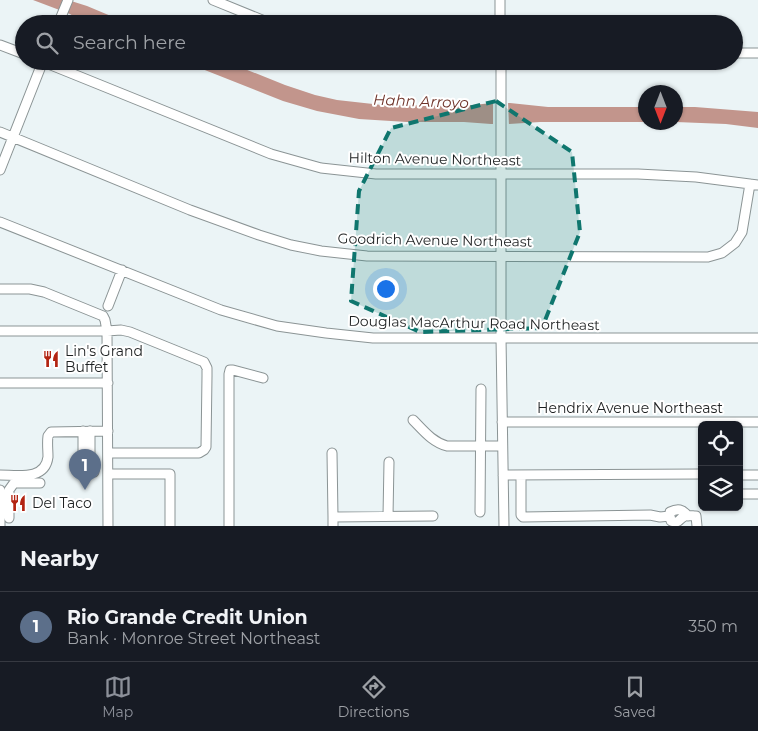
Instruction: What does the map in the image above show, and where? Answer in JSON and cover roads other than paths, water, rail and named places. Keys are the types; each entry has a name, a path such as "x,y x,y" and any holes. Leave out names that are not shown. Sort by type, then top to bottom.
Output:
{"street":[{"path":"62,15 68,0"},
{"path":"214,0 250,15"},
{"path":"500,0 500,15"},
{"path":"0,45 15,51"},
{"path":"743,53 758,53"},
{"path":"0,170 39,70"},
{"name":"Hilton Avenue Northeast","path":"62,70 271,154 321,168 376,174 638,174 696,177 754,184"},
{"path":"501,70 501,338 504,526"},
{"name":"Goodrich Avenue Northeast","path":"0,132 258,236 321,251 367,256 708,257 722,253 735,243 742,232 754,184"},
{"name":"Douglas MacArthur Road Northeast","path":"0,222 221,310 276,326 373,338 758,338"},
{"path":"108,526 108,383 105,314 122,270"},
{"path":"0,289 30,289 44,292 105,314"},
{"path":"0,331 107,331 116,329 130,332 204,362 207,368 206,447 204,450 199,453 108,453"},
{"path":"229,526 229,374 230,370 233,370 262,378"},
{"path":"0,384 108,383"},
{"path":"480,512 481,389"},
{"path":"413,420 430,438 442,445 502,446"},
{"name":"Hendrix Avenue Northeast","path":"502,422 758,422"},
{"path":"0,475 33,475 39,472 46,463 48,457 47,438 53,431 108,431"},
{"path":"88,431 88,465"},
{"path":"332,454 333,521 388,516 433,516"},
{"path":"388,516 389,462"},
{"path":"108,474 170,474 170,526"},
{"path":"503,475 698,474"},
{"path":"521,475 522,516 650,515 660,517 670,516 670,512 680,509 688,516 696,516 697,526"},
{"path":"743,475 758,475"},
{"path":"9,518 10,486 14,483 40,483"},
{"path":"0,490 0,526"},
{"path":"743,494 758,494"},
{"path":"409,516 409,526"},
{"path":"557,516 557,526"}],"place":[{"name":"Lin's Grand Buffet","path":"51,359"},
{"name":"Rio Grande Credit Union","path":"85,490"},
{"name":"Del Taco","path":"18,503"}],"water label":[{"name":"Hahn Arroyo","path":"421,101"}]}
